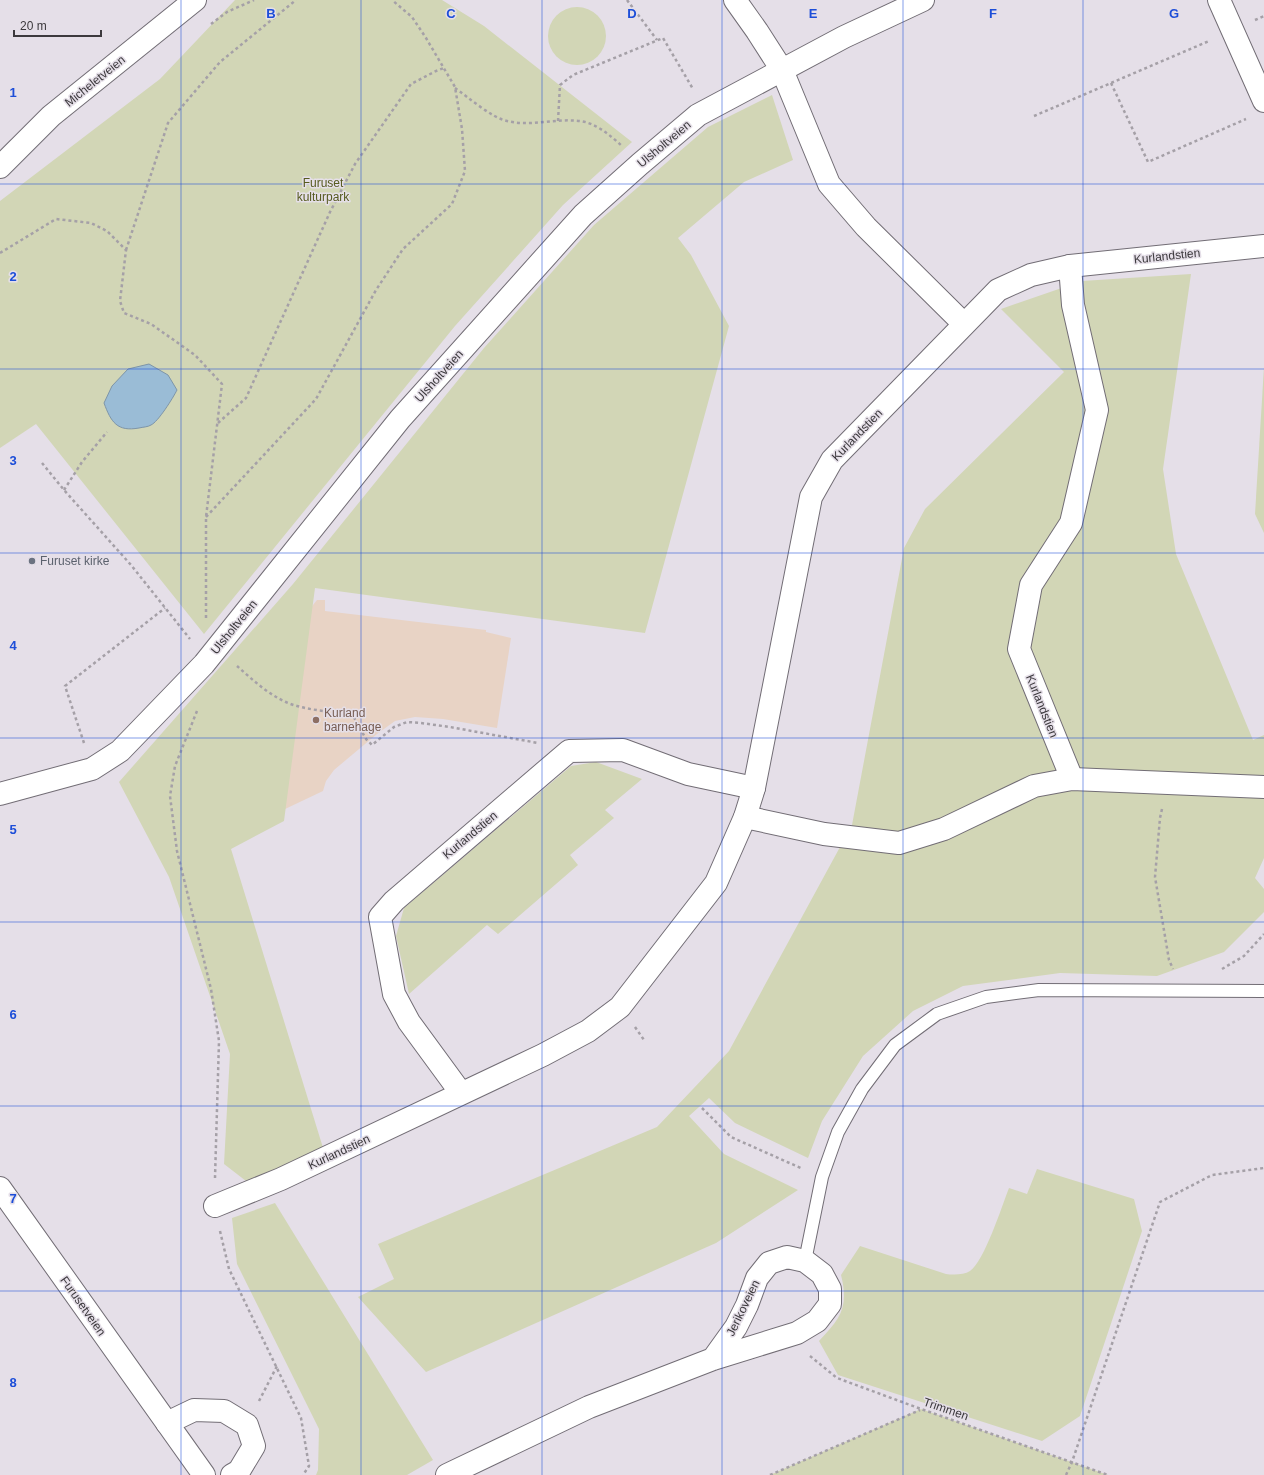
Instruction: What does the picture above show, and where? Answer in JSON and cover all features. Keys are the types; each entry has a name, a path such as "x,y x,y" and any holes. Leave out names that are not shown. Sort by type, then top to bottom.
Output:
{"street":[{"name":"Micheletveien","path":"0,167 51,116 195,0"},
{"path":"735,0 782,70 829,184 866,227 964,324"},
{"name":"Ulsholtveien","path":"0,794 92,768 120,751 210,656 400,420 583,215 640,164 698,115 844,36 923,0"},
{"path":"1219,0 1264,101"},
{"name":"Kurlandstien","path":"215,1206 281,1178 543,1055 588,1031 620,1007 716,883 746,817 754,788 811,497 832,460 998,290 1031,275 1070,266 1264,246"},
{"name":"Kurlandstien","path":"1070,266 1073,305 1097,410 1071,523 1031,585 1019,649 1072,779"},
{"path":"569,751 623,750 688,774 754,788"},
{"name":"Kurlandstien","path":"461,1093 409,1022 394,994 380,917 394,901 425,873 569,751"},
{"path":"746,817 824,834 899,843 944,829 1034,786 1072,779 1264,787"},
{"name":"Furusetveien","path":"0,1188 204,1475"},
{"name":"Jerikoveien","path":"447,1475 589,1407 713,1360 797,1332 817,1321 830,1304 830,1289 822,1274 806,1261 787,1258 769,1263 756,1278 747,1304 736,1327 713,1360"},
{"path":"167,1423 194,1410 224,1411 247,1425 254,1446 239,1471 232,1475"}],"lane":[{"path":"806,1261 822,1177 838,1132 862,1089 895,1045 937,1014 986,997 1039,990 1264,991"}],"path":[{"path":"206,624 206,517 222,384 195,355 151,324 124,313 120,302 126,250 168,123 220,62 296,0"},
{"path":"206,517 316,399 376,290 403,249 452,204 465,171 462,129 455,87 412,17 392,0"},
{"path":"627,0 657,40"},
{"path":"1034,116 1264,16"},
{"path":"558,121 560,85 573,75 662,38 706,111"},
{"path":"217,423 246,398 330,212 355,164 412,84 436,70 444,68"},
{"path":"1111,83 1148,162 1250,117"},
{"path":"455,87 487,111 504,121 522,124 581,121 596,127 614,138 640,164"},
{"path":"0,252 56,218 91,223 106,231 126,250"},
{"path":"64,490 82,462 108,432"},
{"path":"42,463 131,565 190,637 210,656 250,678 274,696 297,706 352,714 366,739 372,745 394,727 407,722 495,735 552,746 569,751"},
{"path":"92,768 65,686 166,608"},
{"path":"197,710 175,766 170,796 177,851 210,982 219,1041 215,1206 229,1269 302,1418 309,1466 303,1475"},
{"path":"1169,783 1160,818 1154,877 1169,960 1185,991 1244,956 1264,934"},
{"path":"702,1108 731,1137 822,1177"},
{"path":"1066,1475 1072,1462 1160,1202 1212,1175 1264,1168"},
{"name":"Trimmen","path":"797,1332 810,1357 836,1378 1108,1475"},
{"path":"247,1425 277,1366"},
{"path":"770,1475 921,1409"}],"shaded area":[{"name":"Kurland barnehage","path":"317,600 325,600 325,611 486,630 486,632 511,638 497,728 443,719 415,717 395,721 334,770 326,781 323,791 220,840 257,675"}],"green space":[{"name":"Furuset kulturpark","path":"235,0 442,0 484,26 632,142 563,205 455,326 204,634 36,424 0,448 0,201 160,79"},
{"path":"571,7 583,7 598,15 606,30 606,42 598,57 583,65 571,65 556,57 548,42 548,30 556,15"},
{"path":"772,95 793,160 744,182 678,238 691,255 729,326 645,633 315,588 284,821 231,849 324,1151 263,1180 246,1181 224,1164 230,1054 169,877 119,782 293,584 484,348 594,225 708,127"},
{"path":"1191,274 1163,469 1176,554 1253,740 1264,735 1264,858 1255,878 1264,889 1264,912 1224,952 1157,976 1060,973 963,986 913,1011 863,1056 822,1121 808,1158 735,1123 709,1098 689,1116 724,1154 798,1190 716,1243 426,1372 358,1297 394,1279 378,1244 657,1127 729,1051 852,825 904,548 925,509 1064,372 1001,309 1082,281"},
{"path":"1264,367 1264,533 1255,514"},
{"path":"596,762 642,779 605,810 614,818 570,855 578,865 498,934 487,925 409,994 396,936 404,908 571,766"},
{"path":"1037,1169 1134,1199 1142,1231 1080,1416 1042,1441 838,1375 819,1341 838,1318 844,1296 841,1275 860,1246 946,1274 952,1275 968,1272 975,1266 987,1246 1009,1188 1027,1194"},
{"path":"275,1203 433,1460 407,1475 316,1475 318,1470 319,1429 237,1264 232,1218"},
{"path":"921,1409 1108,1475 770,1475"}],"water":[{"path":"149,364 168,375 177,390 161,415 151,425 131,429 120,427 112,420 104,403 112,386 128,369"}],"place":[{"name":"Furuset kirke","path":"32,561"},
{"name":"Kurland barnehage","path":"316,720"}]}
